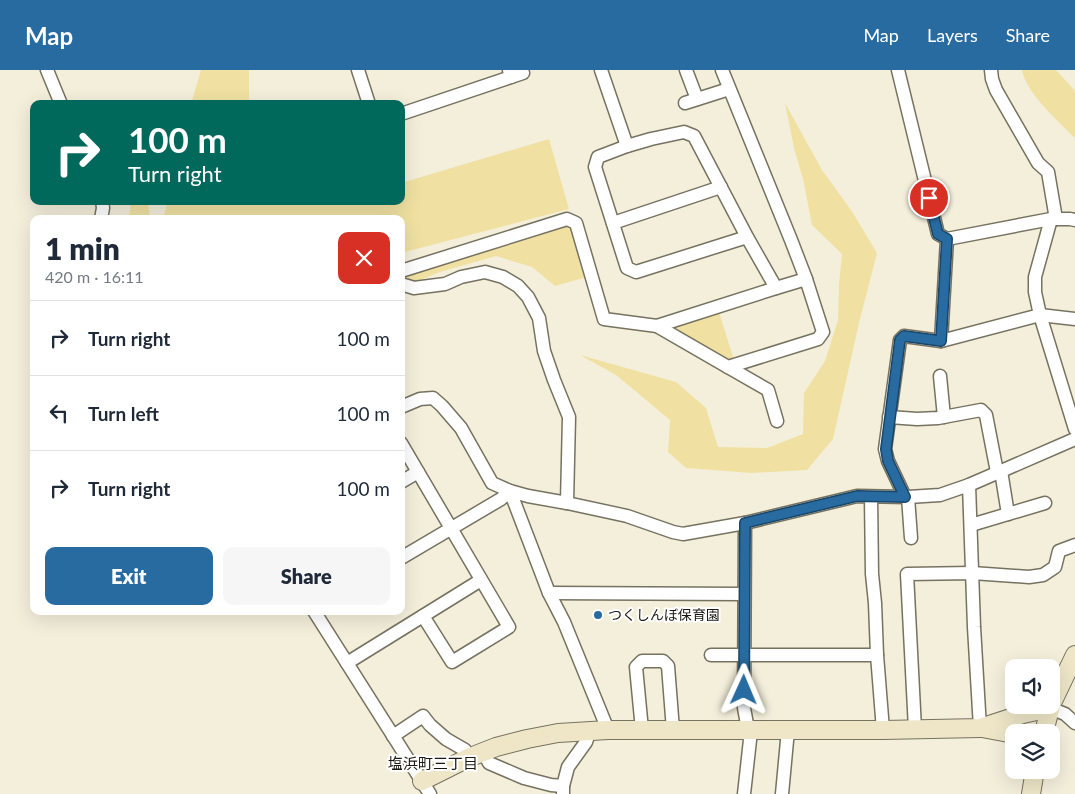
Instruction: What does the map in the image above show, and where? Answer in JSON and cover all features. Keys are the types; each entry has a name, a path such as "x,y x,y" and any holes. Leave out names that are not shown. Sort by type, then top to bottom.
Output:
{"street":[{"path":"47,70 59,100"},
{"path":"358,70 368,100"},
{"path":"601,70 627,146"},
{"path":"686,70 691,101 729,89"},
{"path":"722,70 788,230 823,332 818,339 728,367"},
{"path":"898,70 938,234 947,239 1054,219 1075,220"},
{"path":"991,70 996,90 1038,163 1048,172 1054,219 1035,277 1035,292 1040,315 1075,429"},
{"path":"405,113 514,73"},
{"path":"747,237 636,272 627,268 595,167 598,157 651,139 684,132 694,136 776,288"},
{"path":"613,223 721,187"},
{"path":"405,270 567,219 576,224 604,319 657,326 768,390 777,421"},
{"path":"941,341 947,239"},
{"path":"405,285 414,288 444,284 460,277 486,272 503,277 518,286 528,296 539,318 544,351 569,417 567,502"},
{"path":"657,326 806,279"},
{"path":"911,538 907,497 888,461 886,449 900,340 904,336 941,341 1040,315 1075,319"},
{"path":"940,376 944,416"},
{"path":"405,405 420,399 433,398 442,406 461,428 492,483 528,496 567,502 627,516 683,534 745,523 857,496 907,497 940,495 969,485 1075,439"},
{"path":"889,416 917,419 981,410 986,415 1008,514"},
{"path":"405,450 509,627 452,662 423,616"},
{"path":"405,480 418,472"},
{"path":"969,485 980,728"},
{"path":"405,556 501,499 510,491"},
{"path":"510,491 549,593 564,622 608,730"},
{"path":"871,497 876,656 883,730"},
{"path":"971,525 1045,503"},
{"path":"744,794 750,740 744,708 745,523"},
{"path":"915,729 907,574 972,573 1030,577 1043,575 1055,567 1059,551 1075,545"},
{"path":"347,663 481,580"},
{"path":"549,593 744,594"},
{"path":"317,615 426,787 476,755 496,747 558,733 590,730 883,730 980,728 1005,732"},
{"path":"711,655 876,656"},
{"path":"1060,687 1075,655"},
{"path":"642,730 636,667 642,661 663,661 668,666 673,730"},
{"path":"1060,711 1075,723"},
{"path":"980,728 1023,714"},
{"path":"393,736 424,716 430,725 446,739 465,750 524,778 563,790 568,767 586,742 590,730"},
{"path":"782,794 788,730"}],"shaded area":[{"path":"201,70 249,70 249,100 192,100"},
{"path":"1022,70 1056,70 1075,91 1075,138 1036,97"},
{"path":"785,103 822,170 851,210 877,253 833,439 807,470 751,473 686,468 668,452 670,420 616,375 580,355 676,382 706,408 718,447 767,448 803,434 804,393 825,361 838,320 842,254 812,225"},
{"path":"549,139 569,209 405,252 405,215 164,215 167,205 405,205 405,182"},
{"path":"131,205 148,205 150,215 129,215"},
{"path":"564,224 572,227 587,277 555,286 532,267 496,256 440,272 413,283 405,280 405,274"},
{"path":"719,312 734,360 730,362 673,329 673,326"}],"place":[{"name":"つくしんぼ保育園","path":"598,615"}],"district":[{"name":"塩浜町三丁目","path":"433,764"}],"route":[{"path":"744,690 745,523 857,496 905,497 888,461 886,449 900,340 904,336 941,341 947,239 938,234 929,198"}]}
